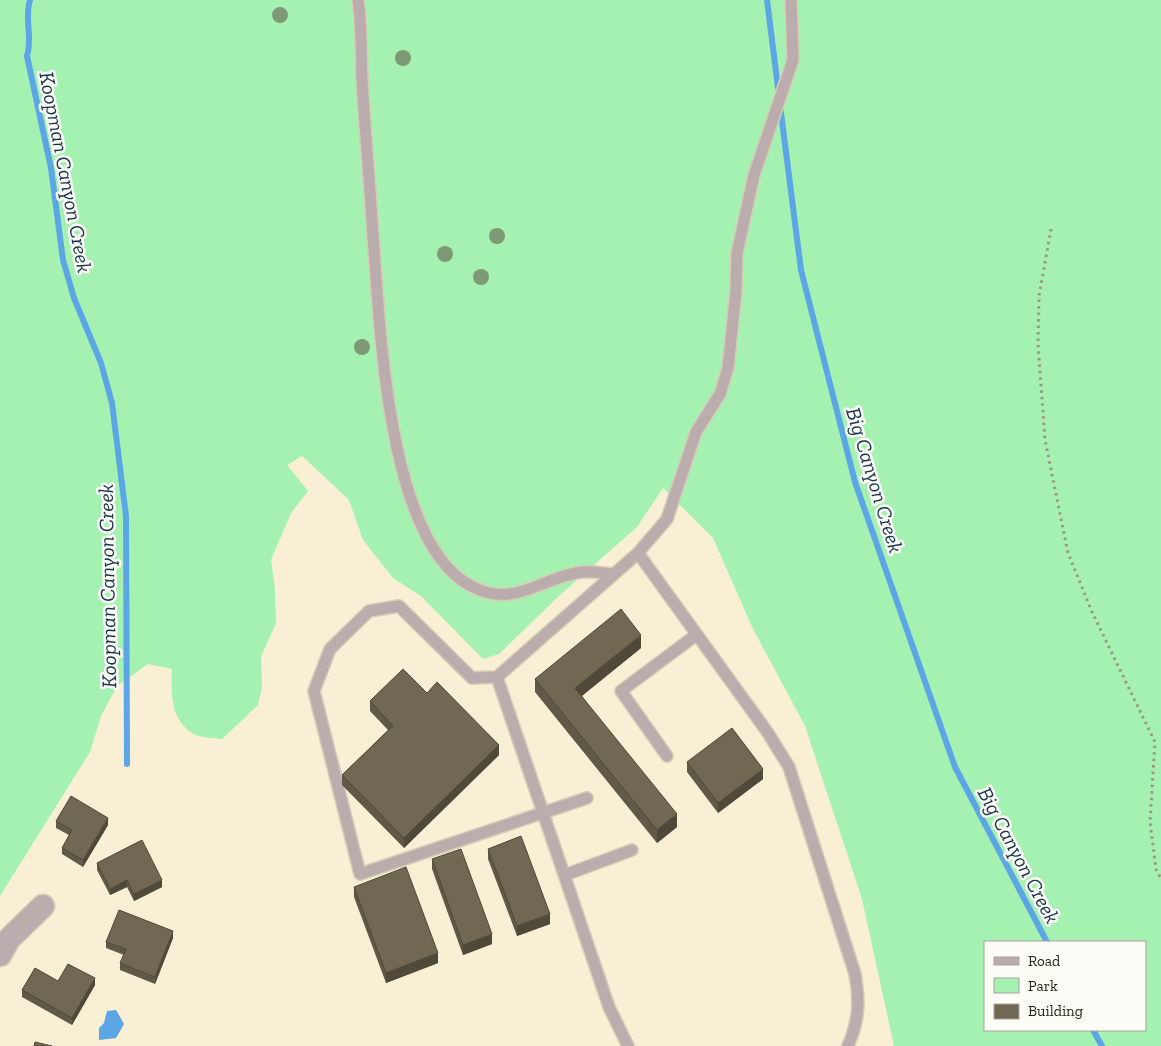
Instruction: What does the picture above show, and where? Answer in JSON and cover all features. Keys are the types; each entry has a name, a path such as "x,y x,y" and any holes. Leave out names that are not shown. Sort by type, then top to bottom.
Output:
{"street":[{"path":"0,955 9,939 43,906"}],"lane":[{"path":"358,0 384,369 393,432 406,484 420,521 433,548 449,569 470,586 494,594 507,596 577,572 614,574"},
{"path":"588,798 360,874 314,691 330,649 369,611 399,606 472,678 497,677 638,553 667,519 696,432 720,394 728,368 736,291 737,253 754,176 793,60 791,0"},
{"path":"638,553 768,733 789,767 855,974 860,999 855,1029 848,1046"},
{"path":"667,756 621,691 696,635"},
{"path":"497,677 610,1007 628,1046"},
{"path":"564,874 632,850"}],"path":[{"path":"1051,229 1039,296 1038,344 1045,440 1068,553 1092,612 1155,742 1150,822 1156,869 1161,879"}],"green space":[{"path":"0,0 1161,0 1161,1046 894,1046 862,899 805,726 753,629 713,538 663,488 637,527 560,595 499,654 483,659 421,596 393,578 363,540 349,500 302,456 287,465 308,491 291,513 271,560 275,589 276,623 261,657 262,687 258,705 222,739 199,736 192,733 179,720 173,704 172,669 148,664 117,686 101,716 90,752 0,896"}],"water":[{"path":"116,1010 124,1024 116,1038 99,1040 99,1028 104,1023 107,1011"}],"building":[{"path":"621,609 641,635 575,688 677,814 657,830 535,679"},
{"path":"403,669 427,693 437,682 499,745 404,838 342,775 393,726 370,701"},
{"path":"732,728 763,769 718,803 687,762"},
{"path":"71,796 108,818 83,860 62,848 72,830 56,821"},
{"path":"521,836 550,914 517,926 488,849"},
{"path":"142,840 162,880 134,894 127,880 110,889 97,863"},
{"path":"461,849 492,934 463,945 432,859"},
{"path":"406,867 438,953 386,973 354,887"},
{"path":"119,910 173,931 155,977 120,963 126,949 106,942"},
{"path":"68,964 95,978 72,1018 22,990 35,968 58,981"},
{"path":"35,1042 52,1046 34,1046"}],"waterway":[{"name":"Koopman Canyon Creek","path":"30,0 28,7 29,49 27,56 51,168 63,260 74,298 101,363 112,403 126,516 127,764"},
{"name":"Big Canyon Creek","path":"767,0 779,96"},
{"name":"Big Canyon Creek","path":"780,105 801,270 855,482 955,767 1046,941"},
{"name":"Big Canyon Creek","path":"1094,1031 1102,1046"}]}
